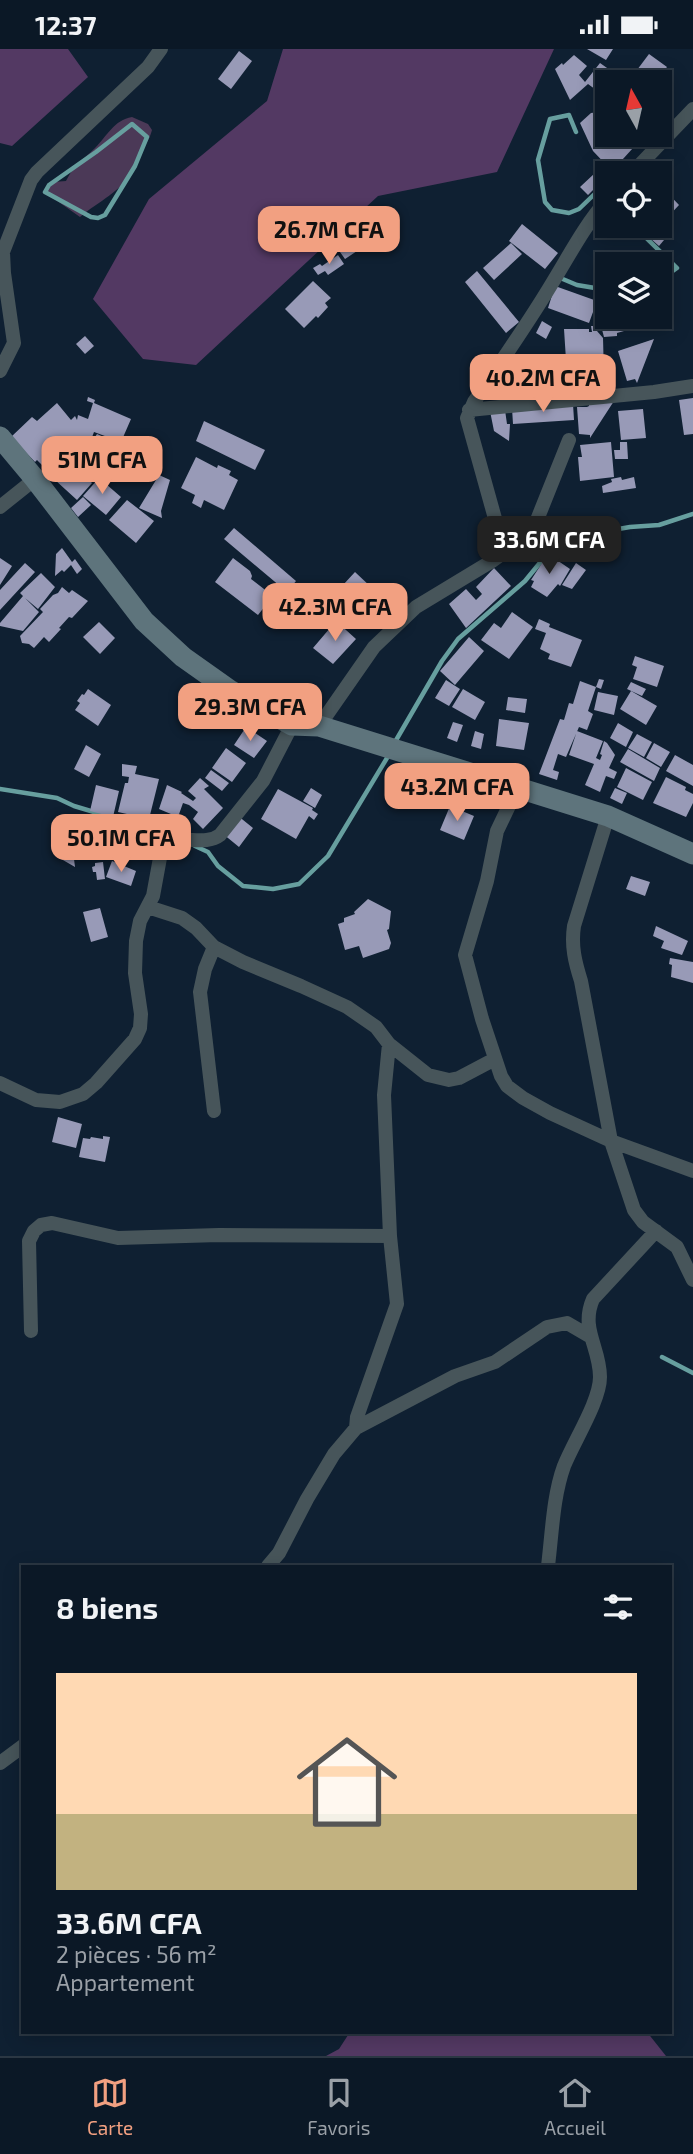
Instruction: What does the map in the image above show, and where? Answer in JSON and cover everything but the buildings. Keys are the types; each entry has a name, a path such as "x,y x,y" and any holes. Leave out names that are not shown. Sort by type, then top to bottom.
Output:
{"street":[{"path":"0,371 14,343 3,252 31,180 148,67 161,49"},
{"path":"643,161 693,109"},
{"path":"319,726 374,647 416,607 499,556 501,540 468,427 469,410 551,286 595,213"},
{"path":"469,410 693,386"},
{"path":"0,437 144,621 183,657 231,691 292,725 319,726 608,815 693,854"},
{"path":"501,549 537,520 569,440"},
{"path":"0,507 35,479"},
{"path":"0,1083 36,1100 60,1102 83,1094 135,1039 140,1028 141,1014 135,973 136,941 140,921 153,896 162,847 175,840 207,841 220,835 263,781 292,725"},
{"path":"518,787 497,831 487,881 465,955 482,1019 507,1086 550,1113 611,1141 693,1171"},
{"path":"608,815 574,926 573,957 581,981 611,1141 634,1210 643,1222 677,1247 693,1280"},
{"path":"148,907 182,918 196,927 214,947 243,962 347,1007 376,1027 388,1044 428,1075 438,1079 459,1078 495,1059"},
{"path":"214,947 200,992 214,1111"},
{"path":"356,1428 357,1417 397,1304 390,1237 384,1095 388,1044"},
{"path":"31,1331 30,1241 34,1231 41,1225 52,1223 118,1238 219,1235 390,1237"},
{"path":"548,1565 563,1468 597,1394 600,1378 599,1364 587,1322 588,1311 593,1299 656,1231"},
{"path":"269,1565 279,1553 334,1454 356,1428 455,1376 495,1362 547,1327 567,1323 591,1337"},
{"path":"0,1763 21,1747"}],"shaded area":[{"path":"0,49 68,49 88,77 12,146 0,143"},
{"path":"283,49 554,49 497,172 378,196 196,365 143,359 93,299 149,199 267,101"},
{"path":"132,117 148,124 152,130 133,170 116,190 80,217 46,193 53,182 66,181 76,166 116,125"},
{"path":"349,2034 649,2034 666,2056 326,2056 339,2049"}],"waterway":[{"path":"576,132 569,115 550,119 538,160 545,202 552,210 569,213 579,209 595,194"},
{"path":"132,124 147,137 135,166 105,215 91,217 45,192 49,185 132,124"},
{"path":"646,238 661,252"},
{"path":"672,263 677,268 672,272"},
{"path":"558,277 577,285 595,288"},
{"path":"395,742 442,661 458,639 525,581 557,542 630,527 659,525 693,514"},
{"path":"195,846 208,852 218,866 243,886 273,889 299,884 328,856 390,753"},
{"path":"0,789 57,798 74,806 174,836"},
{"path":"662,1357 693,1373"}]}
